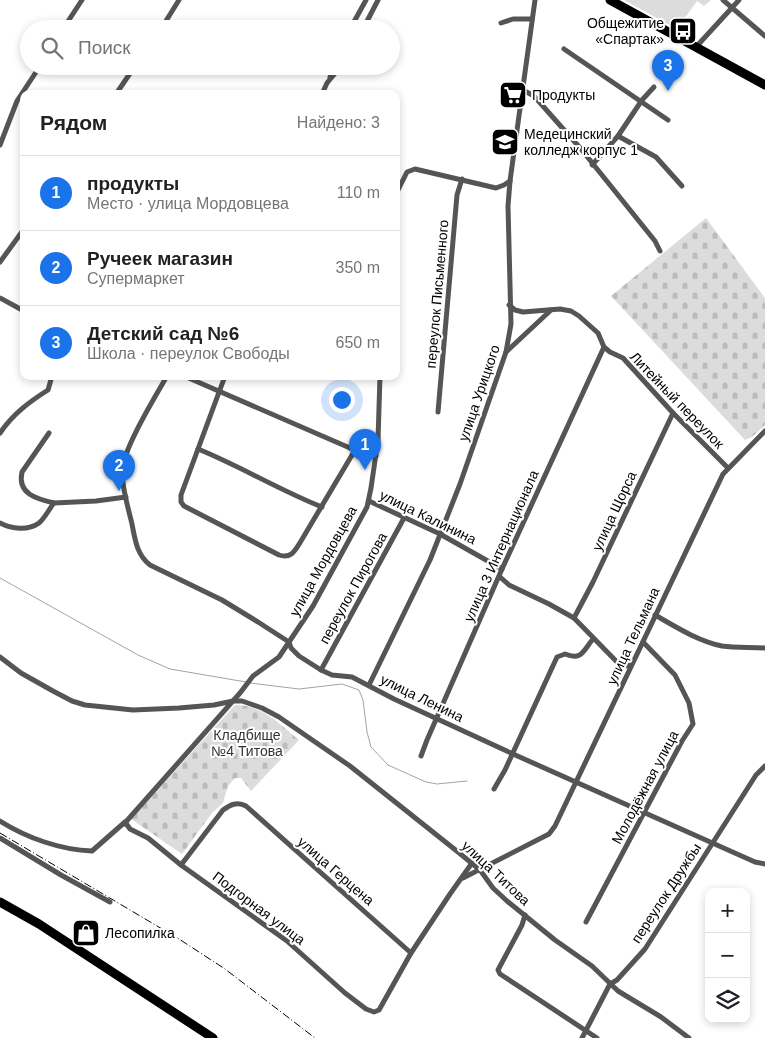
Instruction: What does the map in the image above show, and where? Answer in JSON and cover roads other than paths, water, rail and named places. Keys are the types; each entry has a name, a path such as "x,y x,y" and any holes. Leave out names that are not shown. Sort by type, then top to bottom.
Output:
{"main road":[{"path":"610,0 764,83"},
{"path":"0,902 39,924 213,1038"}],"street":[{"path":"69,20 82,0"},
{"path":"167,20 179,0"},
{"path":"355,20 366,0"},
{"path":"368,20 378,0"},
{"name":"улица Урицкого","path":"370,685 430,560 460,484 506,352 510,324 508,206 510,180 535,0"},
{"path":"723,0 765,36"},
{"path":"696,47 739,0"},
{"path":"501,23 512,19 532,19"},
{"path":"564,50 642,100 668,120"},
{"path":"24,90 34,75"},
{"path":"119,90 129,75"},
{"path":"324,90 330,75"},
{"path":"327,83 334,75"},
{"path":"592,165 618,136 642,100 654,87"},
{"path":"523,90 534,96 581,149 649,234 660,251"},
{"path":"0,144 20,96"},
{"path":"618,136 656,157 682,186"},
{"path":"400,186 407,172 415,169 496,188 510,180"},
{"name":"переулок Письменного","path":"438,412 457,195 462,179"},
{"path":"0,262 20,234"},
{"path":"0,298 20,309"},
{"name":"Литейный переулок","path":"509,305 515,310 523,312 560,309 571,311 579,316 598,333 604,347 623,358 673,413 728,468"},
{"path":"506,352 552,310"},
{"name":"улица 3 Интернационала","path":"421,756 502,569 604,347"},
{"path":"0,432 10,419 28,402 48,390 51,380"},
{"name":"улица Ленина","path":"165,380 131,444 122,470 135,542 143,560 222,600 289,642 291,648 300,656 321,670 332,675 352,677 394,699 576,783 755,862 765,864"},
{"path":"193,380 355,450 376,456"},
{"path":"224,380 181,495 180,502 193,511 279,555 288,556 293,554 355,450"},
{"name":"улица Мордовцева","path":"233,701 249,680 279,657 322,591 363,516 369,501 376,456 380,380"},
{"name":"улица Щорса","path":"574,618 597,574 673,413"},
{"name":"улица Тельмана","path":"460,879 549,834 555,826 655,615 728,468 765,430"},
{"path":"49,433 22,472 20,478 21,483 30,495 37,499 54,503 96,501 126,496"},
{"path":"198,448 226,460 298,498 322,507"},
{"name":"улица Калинина","path":"369,501 440,534 502,569"},
{"path":"0,523 24,529 42,521 47,510 54,503"},
{"name":"переулок Пирогова","path":"321,670 404,518"},
{"path":"500,577 509,585 574,618 617,662 625,666 631,665"},
{"path":"655,615 686,633 722,646 765,648"},
{"path":"494,789 557,657 565,654 574,658 578,657 593,639"},
{"name":"Молодёжная улица","path":"586,922 682,740 693,724 689,703 675,676 643,642"},
{"name":"улица Титова","path":"0,657 21,673 53,691 85,705 133,710 179,708 242,701 279,716 350,766 472,863 480,870 493,888 554,940 592,966 618,991 662,1017 689,1038"},
{"path":"240,693 242,701"},
{"path":"0,821 46,842 74,850 92,851 124,822 233,701"},
{"name":"переулок Дружбы","path":"582,1038 610,984 617,980 645,949 712,842 756,775 765,766"},
{"name":"улица Герцена","path":"181,865 223,810 230,805 240,803 246,806 411,953"},
{"path":"122,828 124,822"},
{"name":"Подгорная улица","path":"124,822 287,941 366,1009 374,1012 379,1010 411,953"},
{"path":"0,838 110,902"},
{"path":"411,953 472,863"},
{"path":"525,915 522,925 498,970 500,974 597,1038"}],"waterway":[{"path":"0,578 138,655 170,669 246,682"},
{"path":"250,683 299,689 342,684 359,690 363,700 371,747 388,765 426,782 437,784 467,781"}],"railway":[{"path":"0,833 179,939 225,969 315,1038"}],"place":[{"name":"Общежитие «Спартак»","path":"683,31"},
{"name":"Детский сад №6","path":"668,91"},
{"name":"Продукты","path":"513,95"},
{"name":"Медецинский колледж корпус 1","path":"505,142"},
{"name":"продукты","path":"365,470"},
{"name":"Ручеек магазин","path":"119,491"},
{"name":"Лесопилка","path":"86,933"}],"park label":[{"name":"Кладбище №4 Титова","path":"247,744"}]}
